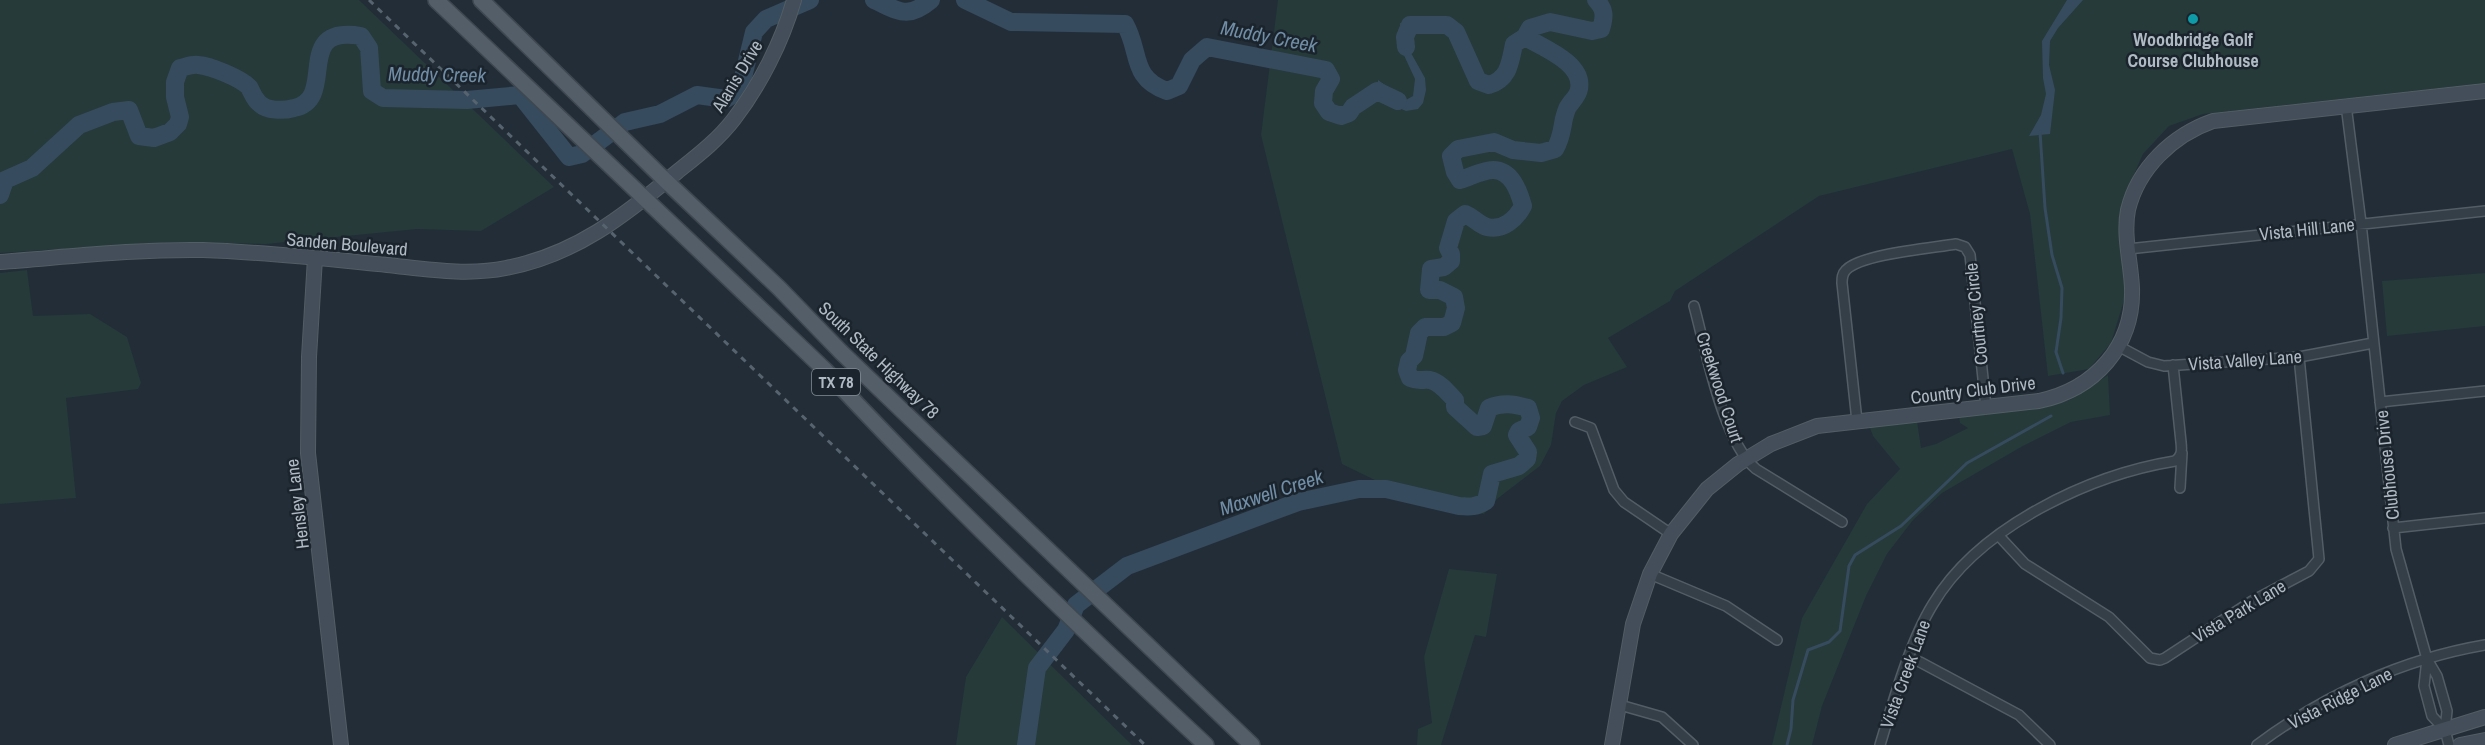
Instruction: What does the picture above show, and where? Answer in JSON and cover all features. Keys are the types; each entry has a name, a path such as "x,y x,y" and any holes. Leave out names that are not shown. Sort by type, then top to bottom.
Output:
{"main road":[{"name":"South State Highway 78","path":"481,0 666,182 779,288 841,352 1252,745"},
{"name":"TX 78","path":"443,2 487,48 602,159 825,370 881,430 1206,745"}],"street":[{"name":"Alanis Drive","path":"666,182 711,144 733,120 754,89 773,53 789,18 794,0"},
{"name":"Country Club Drive","path":"1612,745 1633,624 1650,574 1671,534 1707,489 1746,458 1771,444 1807,430 1857,421 2039,401 2064,394 2083,384 2120,347 2132,308 2128,212 2136,186 2159,154 2199,126 2213,121 2485,91"},
{"path":"2346,105 2361,223"},
{"name":"Sanden Boulevard","path":"0,262 99,253 202,250 315,258 443,271 475,272 504,269 533,262 568,249 596,235 666,182"},
{"name":"Vista Hill Lane","path":"2128,249 2485,211"},
{"name":"Clubhouse Drive","path":"2361,223 2393,528 2400,567 2427,659 2437,676 2447,711 2445,730"},
{"name":"Courtney Circle","path":"1857,421 1842,283 1843,274 1851,266 1896,253 1956,244 1965,247 1970,255 1986,407"},
{"name":"Hensley Lane","path":"315,258 309,357 308,453 341,745"},
{"name":"Creekwood Court","path":"1694,306 1718,392 1736,441 1746,458 1756,469 1842,522"},
{"name":"Vista Valley Lane","path":"2120,347 2148,362 2164,366 2299,357 2373,343"},
{"name":"Vista Park Lane","path":"2000,536 2025,564 2109,617 2150,658 2160,660 2165,658 2252,601 2309,571 2319,559 2299,357"},
{"path":"2173,365 2182,453 2180,488"},
{"path":"2380,402 2485,391"},
{"path":"1575,422 1591,428 1608,477 1614,490 1624,502 1671,534"},
{"name":"Vista Creek Lane","path":"1880,745 1922,622 1942,589 1968,560 2034,512 2063,496 2139,469 2175,461 2182,453"},
{"path":"2393,528 2485,518"},
{"path":"1650,574 1726,606 1777,640"},
{"name":"Vista Ridge Lane","path":"2257,745 2288,723 2331,698 2382,674 2427,659 2485,645"},
{"path":"1909,659 1920,662 2019,715 2050,745"},
{"name":"Clubhouse Drive","path":"2427,659 2424,686 2432,716 2445,730"},
{"path":"1620,705 1662,717 1693,745"},
{"path":"2395,745 2485,717"},
{"path":"2445,730 2449,745"},
{"path":"2460,745 2485,740"}],"green space":[{"path":"0,0 359,0 554,187 481,231 417,229 266,244 169,242 0,253"},
{"path":"1278,0 2485,0 2485,83 2203,114 2169,126 2143,154 2122,202 2121,242 2125,297 2111,343 2089,369 2048,376 2030,214 2012,149 1819,196 1675,291 1670,301 1608,338 1627,367 1584,385 1562,401 1556,413 1551,445 1540,466 1497,499 1484,514 1430,507 1342,464 1261,135"},
{"path":"27,270 33,316 90,314 127,337 141,383 138,389 66,398 76,498 0,504 0,273"},
{"path":"2485,273 2485,326 2387,336 2382,281"},
{"path":"2108,375 2110,415 2071,422 2021,447 1942,493 1913,520 1887,554 1866,596 1822,706 1812,745 1772,745 1802,618 1867,504 1900,469 1873,436 1867,420 1916,414 1921,448 1936,444 1968,428 1960,423 1959,417 1993,411 2043,407 2072,399"},
{"path":"1449,569 1497,574 1486,637 1475,635 1441,745 1417,745 1418,729 1432,723 1424,657"},
{"path":"1002,617 1132,745 956,745 966,677"}],"water":[{"path":"2067,0 2083,0 2058,28 2050,41 2049,65 2055,90 2050,134 2029,136 2041,115 2046,94 2042,41"},
{"path":"1400,23 1410,25 1411,53 1425,78 1426,90 1423,103 1418,109 1406,111 1377,98 1378,80 1406,100 1413,96 1415,79 1402,51"}],"waterway":[{"name":"Muddy Creek","path":"0,195 5,180 32,168 79,125 113,112 129,110 139,136 154,138 170,132 178,124 180,117 175,97 175,82 180,68 191,65 204,66 232,76 249,87 256,100 266,108 285,110 307,102 314,91 321,51 327,41 340,35 361,36 369,48 372,91 383,98 467,100 520,95 569,157 582,154 625,122 660,114 697,95 726,99 740,90 754,32 766,19 810,0"},
{"name":"Muddy Creek","path":"874,0 903,12 915,10 931,0"},
{"name":"Muddy Creek","path":"965,0 1011,22 1125,24 1138,63 1147,79 1155,86 1167,91 1179,86 1192,60 1207,47 1326,70 1331,79 1324,91 1323,103 1329,112 1341,116 1349,113 1353,107 1377,91 1398,101"},
{"name":"Muddy Creek","path":"1406,47 1405,37 1410,25 1447,25 1456,32 1478,81 1489,85 1501,79 1505,74 1510,64 1514,44 1525,37 1530,28 1550,22 1592,31 1601,29 1603,13 1596,0"},
{"name":"Maxwell Creek","path":"1026,745 1037,668 1066,630 1076,605 1127,566 1298,502 1359,489 1386,489 1459,506 1476,505 1486,501 1492,474 1519,466 1527,459 1528,452 1517,435 1519,431 1528,427 1531,418 1528,408 1508,404 1494,406 1489,408 1483,426 1477,427 1455,407 1455,400 1440,385 1430,380 1410,378 1407,370 1409,361 1414,356 1419,333 1425,327 1444,327 1452,323 1456,308 1454,297 1440,290 1429,290 1431,269 1444,267 1451,261 1448,248 1456,221 1465,214 1484,226 1493,228 1504,226 1517,215 1523,206 1514,183 1505,174 1489,170 1460,180 1455,172 1451,156 1458,149 1494,142 1513,150 1541,153 1555,149 1567,109 1578,92 1579,80 1569,64 1525,37"},
{"path":"2040,132 2045,208 2052,255 2062,288 2061,318 2056,352 2063,373"},
{"path":"1787,745 1791,729 1793,700 1808,650 1829,642 1840,631 1849,566 1855,555 1901,526 1967,463 2051,416"}],"railway":[{"path":"369,0 1145,745"}],"place":[{"name":"Woodbridge Golf Course Clubhouse","path":"2193,19"}]}
